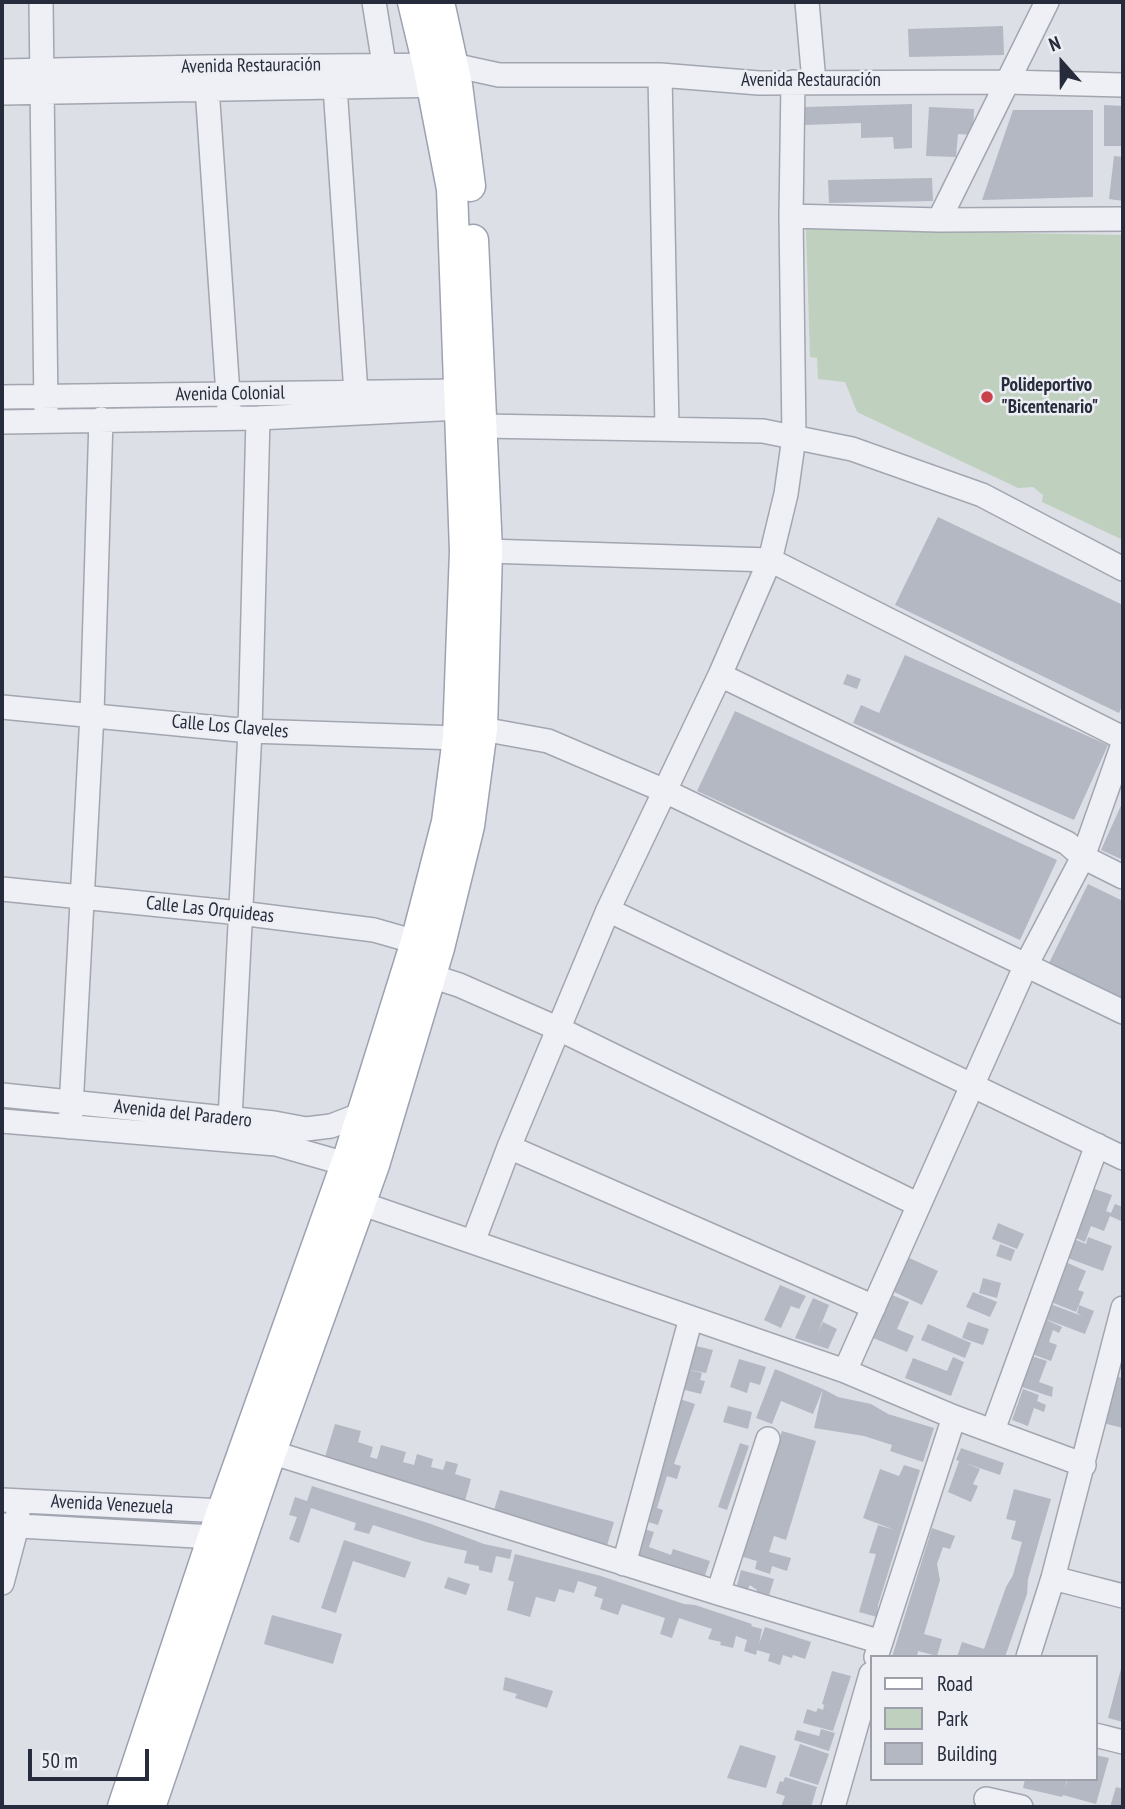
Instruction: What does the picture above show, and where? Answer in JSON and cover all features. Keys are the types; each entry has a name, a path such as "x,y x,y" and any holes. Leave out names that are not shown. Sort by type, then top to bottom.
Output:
{"main road":[{"path":"123,1807 218,1524 431,976 469,826 470,733 465,551 470,188 443,75 413,2"},
{"path":"150,1807 271,1452 360,1203 357,1162 362,1114 416,942 470,733 487,551 466,409 439,2"}],"street":[{"path":"41,2 46,421"},
{"path":"374,2 384,64"},
{"path":"473,1242 509,1147 608,910 720,675 770,560 786,494 794,437 791,216 804,82 807,2"},
{"path":"939,220 1047,2"},
{"name":"Avenida Restauración","path":"334,76 384,64 443,75"},
{"name":"Avenida Restauración","path":"2,71 42,82"},
{"name":"Avenida Restauración","path":"2,93 42,82 206,77 443,75 660,75 759,83 1006,82 1123,85"},
{"path":"660,75 667,428"},
{"path":"334,76 356,393"},
{"path":"206,77 229,418"},
{"path":"791,216 939,220 1123,219"},
{"name":"Avenida Colonial","path":"2,397 356,393 466,409"},
{"path":"2,422 258,418 466,409 667,428 763,431 852,449 982,495 1123,569"},
{"path":"230,1119 250,731 258,418"},
{"path":"71,1127 92,714 102,419"},
{"path":"487,551 770,560 1123,738"},
{"path":"720,675 1067,843 1083,857 1123,877"},
{"name":"Calle Los Claveles","path":"2,707 250,731 470,733 548,741 665,791 1123,1012"},
{"path":"845,1371 1025,967 1083,857 1123,744"},
{"name":"Calle Las Orquideas","path":"2,889 240,913 374,930 416,942"},
{"path":"608,910 1123,1158"},
{"path":"431,976 459,985 559,1030 919,1205"},
{"name":"Avenida del Paradero","path":"2,1095 306,1129 331,1126 362,1114"},
{"name":"Avenida del Paradero","path":"2,1121 276,1144 357,1162"},
{"path":"993,1430 1097,1145"},
{"path":"509,1147 874,1307"},
{"path":"360,1203 845,1371 954,1417 1084,1465"},
{"path":"1029,1655 1119,1343 1123,1308"},
{"path":"624,1564 691,1318"},
{"path":"271,1452 718,1593 878,1649 954,1417"},
{"path":"718,1593 768,1440"},
{"path":"2,1583 10,1500"},
{"name":"Avenida Venezuela","path":"10,1500 218,1524"},
{"name":"Avenida Venezuela","path":"9,1525 218,1524"},
{"path":"1053,1578 1123,1596"},
{"path":"833,1807 868,1699"},
{"path":"1097,1736 1123,1742"},
{"path":"987,1795 1021,1807"}],"green space":[{"name":"Polideportivo \"Bicentenario\"","path":"806,229 1123,235 1123,540 1042,502 1043,495 1033,487 1018,488 857,412 845,382 818,379 817,358 810,357"}],"building":[{"path":"1003,26 1004,55 909,57 908,29"},
{"path":"912,104 912,148 894,149 893,137 861,138 861,123 805,125 805,107"},
{"path":"1104,105 1123,106 1123,146 1104,146"},
{"path":"929,107 974,109 973,135 958,134 956,157 926,156"},
{"path":"1013,110 1093,110 1093,197 982,200"},
{"path":"1114,156 1123,157 1123,201 1109,199"},
{"path":"932,178 933,201 829,203 828,180"},
{"path":"938,517 1123,605 1123,704 1119,713 895,605"},
{"path":"905,655 1108,745 1074,820 853,723 861,705 879,713"},
{"path":"847,674 861,679 857,689 843,684"},
{"path":"735,711 1057,860 1020,940 697,791"},
{"path":"1123,801 1123,860 1101,850"},
{"path":"1088,884 1123,901 1123,998 1049,963"},
{"path":"1086,1186 1112,1195 1106,1211 1111,1213 1115,1204 1123,1207 1123,1222 1110,1216 1104,1231 1091,1226 1085,1242 1069,1235"},
{"path":"998,1223 1024,1234 1017,1249 992,1239"},
{"path":"1069,1237 1086,1244 1088,1237 1112,1246 1103,1271 1062,1256"},
{"path":"1000,1244 1015,1250 1011,1261 996,1256"},
{"path":"907,1257 938,1271 922,1305 892,1291"},
{"path":"1063,1261 1086,1271 1078,1290 1084,1292 1076,1312 1046,1300"},
{"path":"983,1278 1001,1283 997,1298 979,1293"},
{"path":"780,1285 806,1296 799,1309 791,1306 781,1328 764,1320"},
{"path":"973,1292 997,1302 990,1317 966,1307"},
{"path":"892,1295 909,1302 897,1329 914,1336 907,1352 866,1335 873,1319 880,1322"},
{"path":"813,1298 829,1305 818,1332 823,1322 837,1329 828,1349 795,1338"},
{"path":"1045,1302 1082,1316 1077,1313 1079,1305 1094,1311 1085,1334 1043,1318 1062,1327 1059,1333 1053,1330 1049,1342 1057,1345 1051,1361 1026,1352"},
{"path":"968,1322 989,1329 983,1345 962,1338"},
{"path":"928,1324 971,1343 965,1358 921,1340"},
{"path":"696,1346 713,1350 706,1373 685,1369 702,1373 700,1380 705,1381 701,1394 673,1387 683,1349 694,1352"},
{"path":"1032,1356 1047,1361 1039,1382 1053,1387 1052,1397 1022,1387"},
{"path":"953,1357 964,1362 951,1396 905,1378 913,1358 947,1371"},
{"path":"739,1359 766,1367 760,1385 750,1382 747,1393 730,1387"},
{"path":"775,1369 823,1389 813,1414 781,1401 772,1424 756,1418"},
{"path":"1114,1376 1123,1378 1123,1428 1103,1423"},
{"path":"823,1389 838,1397 871,1404 888,1414 934,1428 923,1462 890,1451 892,1445 864,1436 814,1428"},
{"path":"1023,1389 1039,1395 1037,1401 1046,1405 1044,1412 1034,1408 1028,1426 1012,1420"},
{"path":"680,1399 695,1404 674,1464 681,1466 677,1479 667,1476 657,1508 663,1510 658,1525 642,1520 657,1473 661,1474 665,1461 659,1458"},
{"path":"728,1406 752,1412 748,1429 723,1422"},
{"path":"335,1424 361,1431 358,1442 373,1447 370,1457 377,1459 381,1445 406,1452 403,1462 414,1465 417,1454 433,1459 431,1467 443,1470 446,1461 458,1464 455,1474 471,1479 465,1501 324,1460"},
{"path":"782,1431 816,1441 786,1540 774,1536 769,1552 791,1558 787,1571 772,1566 770,1574 755,1569 757,1561 743,1557"},
{"path":"740,1443 749,1446 727,1510 718,1507"},
{"path":"961,1448 1004,1463 1000,1475 965,1463 980,1469 973,1484 978,1486 971,1502 948,1492"},
{"path":"904,1465 920,1470 878,1605 877,1617 859,1612 876,1554 869,1553 878,1525 895,1530 863,1518 880,1469 899,1476"},
{"path":"312,1486 484,1544 512,1550 510,1559 496,1556 492,1573 479,1570 479,1566 464,1563 467,1551 426,1542 373,1525 369,1534 354,1530 356,1523 311,1508 299,1543 289,1539 297,1517 289,1515 295,1497 307,1501"},
{"path":"1014,1489 1051,1499 1028,1579 1027,1594 1006,1655 958,1655 962,1642 984,1649 1006,1587 1013,1575 1022,1542 1011,1539 1016,1521 1006,1519"},
{"path":"500,1490 614,1522 606,1549 492,1517"},
{"path":"641,1528 654,1532 649,1547 671,1555 673,1549 710,1561 704,1578 632,1554"},
{"path":"932,1528 955,1536 950,1549 943,1547 937,1564 940,1580 924,1634 942,1639 937,1655 918,1651 917,1655 893,1655"},
{"path":"344,1540 411,1562 405,1578 353,1561 336,1613 321,1608"},
{"path":"515,1554 601,1576 752,1624 751,1626 762,1629 759,1644 765,1627 811,1642 805,1659 783,1655 780,1665 768,1661 770,1654 757,1650 756,1655 744,1651 747,1640 736,1636 733,1648 720,1645 721,1642 708,1639 712,1629 679,1618 672,1638 660,1634 665,1618 622,1604 618,1615 600,1609 603,1599 594,1596 597,1587 578,1581 574,1593 559,1589 555,1602 536,1597 530,1617 507,1610 514,1582 508,1580"},
{"path":"741,1570 774,1579 768,1599 754,1596 757,1590 750,1585 746,1592 736,1589"},
{"path":"448,1577 470,1584 466,1595 444,1588"},
{"path":"272,1615 342,1634 333,1664 264,1644"},
{"path":"1123,1665 1123,1722 1108,1718"},
{"path":"832,1671 851,1676 833,1731 803,1723 807,1709 816,1712 818,1708 823,1710 824,1705 832,1708 822,1704"},
{"path":"505,1677 553,1691 547,1708 515,1698 517,1694 503,1690"},
{"path":"821,1729 835,1733 829,1751 794,1740 797,1730 819,1736"},
{"path":"800,1744 829,1754 818,1785 789,1776"},
{"path":"740,1745 776,1756 766,1788 727,1778"},
{"path":"1097,1755 1109,1758 1096,1804 1023,1788 1025,1781 1067,1781 1065,1788 1067,1781 1097,1781"},
{"path":"785,1777 817,1787 811,1807 781,1807 785,1796 776,1793 780,1781 783,1782"},
{"path":"1116,1787 1123,1789 1123,1807 1110,1807"}],"place":[{"name":"Polideportivo \"Bicentenario\"","path":"987,397"}]}
